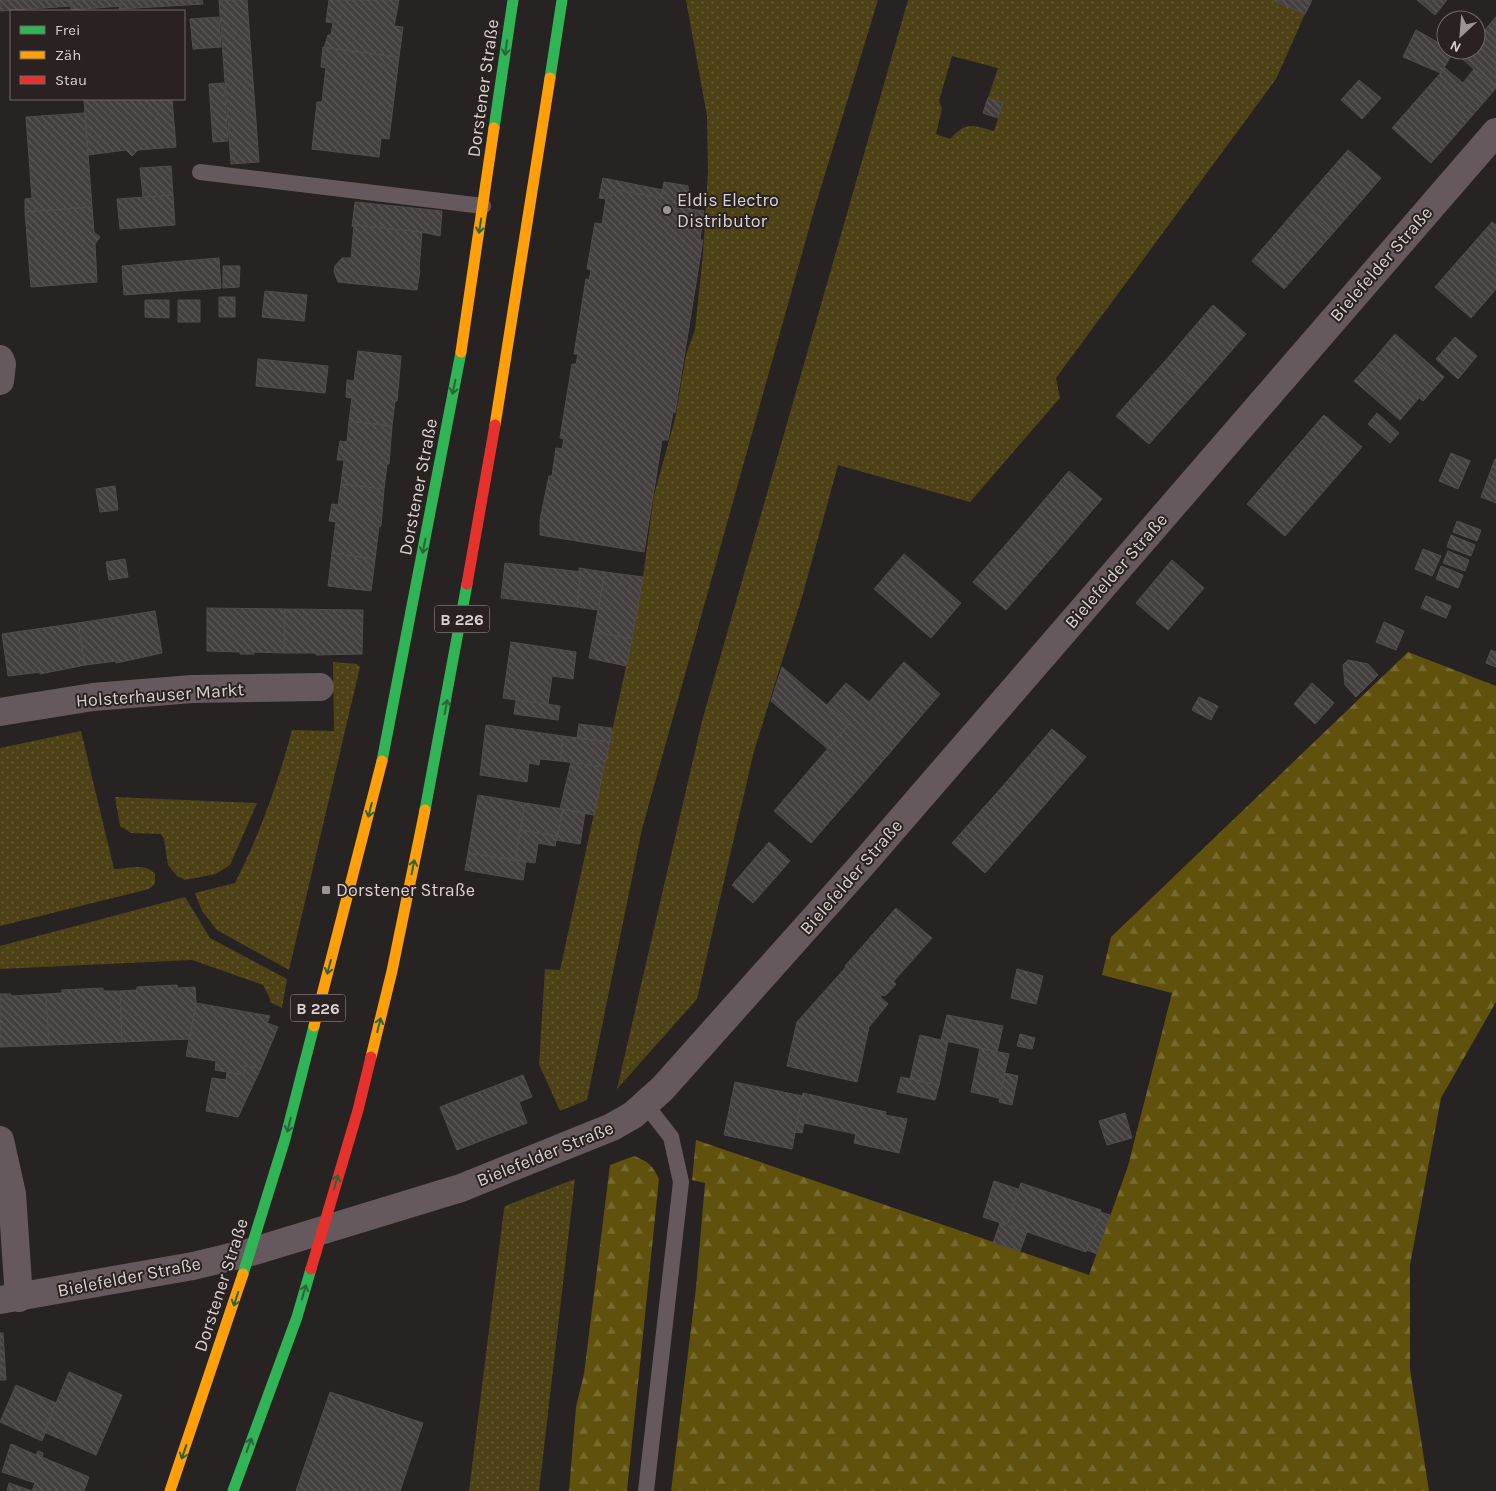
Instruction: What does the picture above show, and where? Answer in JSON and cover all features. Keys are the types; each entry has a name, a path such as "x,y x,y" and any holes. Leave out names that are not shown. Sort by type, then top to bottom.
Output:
{"main road":[{"name":"Dorstener Straße","path":"170,1491 251,1252 285,1139 382,763 461,350 513,0"},
{"name":"B 226","path":"233,1491 296,1317 358,1110 392,971 451,680 516,300 562,0"}],"street":[{"name":"Bielefelder Straße","path":"9,1299 192,1266 251,1252 461,1188 612,1128 646,1105 867,858 1496,132"},
{"path":"0,358 2,364 0,381"},
{"name":"Holsterhauser Markt","path":"0,712 93,697 192,690 320,687"},
{"path":"0,1140 12,1194 9,1299"}],"lane":[{"path":"200,172 483,206"},
{"path":"646,1105 671,1137 681,1182 646,1491"}],"shaded area":[{"path":"686,0 878,0 815,207 642,829 587,1100 560,1111 539,1064 545,969 560,970 632,639 643,577 654,495 675,419 686,355 695,330 703,254 708,171 707,116"},
{"path":"908,0 1273,0 1305,14 1276,79 1056,378 1060,398 970,502 838,465 802,597 754,751 697,999 617,1089 702,721","holes":["952,56 998,68 988,98 1003,104 994,131 970,126 961,129 950,139 936,134 942,109 939,101"]},
{"path":"333,662 357,664 360,667 289,970 217,930 202,911 195,893 235,883 268,808 292,730 334,731"},
{"path":"81,731 114,869 146,868 155,874 155,884 149,889 0,926 0,748"},
{"path":"115,797 257,803 230,865 216,874 185,880 177,876 168,865 164,839 161,834 131,833 120,826"},
{"path":"185,897 210,938 287,979 282,1008 270,1002 263,985 192,960 0,969 0,946"},
{"path":"575,1179 539,1491 469,1491 505,1206"}],"green space":[{"path":"1408,652 1496,686 1496,1002 1441,1098 1410,1265 1410,1369 1429,1491 671,1491 696,1288 705,1183 692,1180 696,1140 1089,1275 1128,1166 1172,993 1102,975 1111,937"},
{"path":"634,1156 649,1164 659,1179 627,1491 569,1491 576,1407 584,1374 610,1165"}],"building":[{"path":"0,0 71,0 72,6 10,10 0,11"},
{"path":"71,0 121,0 121,6 71,10"},
{"path":"121,0 202,0 203,4 119,9"},
{"path":"219,0 247,0 259,162 231,164"},
{"path":"329,0 399,0 394,26 403,27 399,57 324,48 328,35 331,35 333,23 326,22"},
{"path":"1273,0 1312,0 1305,14"},
{"path":"1417,0 1447,0 1439,10 1436,10 1435,15"},
{"path":"219,17 221,47 193,49 190,19"},
{"path":"1496,17 1496,88 1463,60 1486,60 1486,28"},
{"path":"1416,30 1436,41 1436,60 1449,60 1441,73 1403,57"},
{"path":"323,47 399,57 389,139 381,138 379,157 312,149 317,102 322,102 326,68 321,67"},
{"path":"1445,68 1485,101 1431,163 1392,128"},
{"path":"1474,69 1496,88 1485,101 1463,83"},
{"path":"1359,80 1381,98 1362,119 1341,100"},
{"path":"224,83 228,141 213,142 209,84"},
{"path":"988,98 1003,103 998,118 983,113"},
{"path":"84,100 172,100 176,147 138,150 132,156 126,150 88,155"},
{"path":"85,113 92,207 25,212 25,199 32,198 26,117"},
{"path":"1348,150 1381,178 1333,233 1300,205"},
{"path":"171,166 173,195 143,197 140,168"},
{"path":"603,178 663,190 661,198 619,190 606,199 599,198"},
{"path":"664,182 688,186 690,209 704,211 700,240 703,240 675,413 673,412 668,440 662,440 644,552 540,535 540,520 549,476 552,476 556,448 562,449 564,439 560,438 572,364 576,364 578,354 574,354 586,279 589,280 591,270 587,269 595,223 602,224 606,199 619,190 661,198"},
{"path":"173,195 175,225 120,229 117,199"},
{"path":"355,202 442,211 440,236 422,232 354,225 352,227"},
{"path":"1300,205 1333,233 1284,289 1252,261"},
{"path":"92,207 94,232 100,237 95,244 97,282 31,287 25,212"},
{"path":"1492,222 1496,225 1496,289 1471,318 1435,287"},
{"path":"354,225 422,232 417,290 338,282 334,272 335,266 342,258 351,258"},
{"path":"219,258 221,288 124,295 122,266"},
{"path":"223,266 240,266 239,287 223,288"},
{"path":"265,291 307,295 304,321 262,317"},
{"path":"219,297 235,297 235,317 219,317"},
{"path":"145,300 169,300 169,318 145,317"},
{"path":"178,300 200,300 200,322 178,322"},
{"path":"1213,305 1246,334 1198,389 1165,361"},
{"path":"1395,334 1444,377 1423,401 1374,359"},
{"path":"1455,337 1477,356 1458,379 1436,359"},
{"path":"358,351 401,356 397,401 395,401 392,426 349,421 352,398 346,397 347,380 354,381"},
{"path":"258,359 328,366 325,393 256,386"},
{"path":"1374,359 1419,398 1400,420 1354,381"},
{"path":"1165,361 1198,389 1149,444 1116,416"},
{"path":"1377,413 1399,433 1390,443 1368,424"},
{"path":"1324,415 1362,447 1285,536 1247,504"},
{"path":"349,421 392,426 389,464 387,464 384,489 341,484 344,460 337,460 340,441 347,442"},
{"path":"1451,453 1470,461 1458,489 1439,481"},
{"path":"1496,459 1496,503 1481,497"},
{"path":"1069,471 1102,499 1054,555 1022,526"},
{"path":"341,484 384,489 381,526 379,526 375,559 332,553 336,522 329,521 332,504 338,505"},
{"path":"115,486 118,510 100,512 96,489"},
{"path":"1457,521 1481,530 1477,541 1453,532"},
{"path":"1022,526 1054,555 1006,610 973,582"},
{"path":"1451,535 1475,545 1471,556 1447,547"},
{"path":"1423,549 1441,556 1432,576 1415,569"},
{"path":"1448,551 1469,560 1465,571 1443,563"},
{"path":"332,553 375,559 371,591 328,586"},
{"path":"904,554 961,603 931,638 874,589"},
{"path":"125,559 128,577 109,580 106,562"},
{"path":"1172,560 1204,588 1168,630 1136,603"},
{"path":"505,563 581,572 577,607 501,598"},
{"path":"1441,566 1463,575 1458,588 1436,579"},
{"path":"579,568 605,572 598,610 577,607 581,572 579,572"},
{"path":"605,572 643,577 632,639 594,632"},
{"path":"1426,596 1451,606 1446,618 1421,608"},
{"path":"207,608 285,609 284,653 254,652 254,654 240,654 240,652 207,651"},
{"path":"285,609 363,610 362,654 316,655 316,653 284,653"},
{"path":"155,611 162,653 116,663 116,661 85,665 78,623"},
{"path":"1384,622 1404,631 1396,650 1376,642"},
{"path":"78,623 85,665 40,674 40,672 8,676 2,634"},
{"path":"594,632 632,639 626,666 589,658"},
{"path":"511,642 576,652 573,679 552,676 548,704 503,698"},
{"path":"1491,650 1496,652 1496,667 1486,663"},
{"path":"1348,660 1368,664 1378,675 1356,697 1345,685 1343,665"},
{"path":"904,662 940,694 887,756 827,705 846,683 869,702"},
{"path":"782,667 849,724 828,749 771,701"},
{"path":"1312,683 1334,703 1315,724 1294,704"},
{"path":"1199,697 1218,706 1211,720 1192,710"},
{"path":"516,700 560,706 558,720 514,714"},
{"path":"579,724 612,728 610,742 577,738"},
{"path":"849,724 887,756 811,843 774,811"},
{"path":"486,725 563,736 560,761 540,759 539,765 529,763 527,782 480,775"},
{"path":"1052,729 1086,757 1035,816 1002,787"},
{"path":"563,736 610,742 604,767 560,761"},
{"path":"571,762 604,767 594,815 560,809"},
{"path":"1002,787 1035,816 985,873 952,843"},
{"path":"478,795 525,803 515,861 468,853"},
{"path":"525,803 563,809 558,836 520,830"},
{"path":"563,809 585,813 580,844 556,840"},
{"path":"520,830 557,836 555,846 538,843 535,863 515,860"},
{"path":"769,842 790,861 753,903 732,885"},
{"path":"468,853 526,861 523,880 465,870"},
{"path":"896,908 932,938 893,982 896,984 885,996 882,995 880,997 845,966"},
{"path":"846,967 888,1004 869,1027 857,1082 787,1066 797,1022"},
{"path":"1017,969 1043,976 1036,1004 1011,998"},
{"path":"177,985 178,988 195,987 196,1003 190,1039 122,1042 120,991 137,990 137,987"},
{"path":"103,988 103,991 120,991 122,1042 49,1045 46,994 62,993 62,990"},
{"path":"0,994 11,994 11,996 46,994 49,1045 0,1047"},
{"path":"196,1003 270,1016 267,1023 278,1027 261,1068 245,1066 243,1075 215,1070 216,1061 186,1056"},
{"path":"947,1015 1003,1026 997,1052 941,1040"},
{"path":"1020,1034 1035,1038 1032,1049 1017,1046"},
{"path":"920,1035 948,1042 939,1085 910,1079"},
{"path":"980,1048 1009,1054 999,1098 971,1092"},
{"path":"245,1066 261,1068 238,1117 206,1111 212,1078 226,1080 227,1072 243,1075"},
{"path":"1005,1073 1018,1076 1012,1105 999,1102"},
{"path":"523,1075 532,1097 519,1102 527,1123 457,1150 440,1107"},
{"path":"901,1077 939,1085 935,1100 897,1092"},
{"path":"735,1082 802,1096 792,1149 724,1135"},
{"path":"803,1093 886,1112 885,1115 907,1119 899,1153 854,1143 856,1134 804,1123 802,1133 795,1132"},
{"path":"1125,1113 1132,1138 1107,1145 1099,1121"},
{"path":"994,1181 1018,1189 1007,1225 983,1217"},
{"path":"1021,1183 1101,1210 1086,1252 1007,1225"},
{"path":"1100,1212 1110,1215 1097,1254 1087,1250"},
{"path":"1000,1223 1027,1232 1020,1251 993,1243"},
{"path":"0,1333 3,1333 6,1380 0,1380"},
{"path":"69,1372 122,1395 96,1455 44,1432"},
{"path":"16,1385 56,1403 42,1441 0,1422"},
{"path":"330,1392 423,1423 400,1491 296,1491"},
{"path":"11,1444 36,1455 38,1451 43,1453 42,1457 89,1477 84,1491 32,1491 35,1483 2,1472"},
{"path":"9,1483 32,1491 7,1491"}],"traffic: fast":[{"path":"494,128 513,0"},
{"path":"550,78 562,0"},
{"path":"382,761 461,352"},
{"path":"425,810 467,584"},
{"path":"243,1274 285,1139 314,1026"},
{"path":"233,1491 297,1317 311,1269"}],"traffic: slow":[{"path":"495,425 550,78"},
{"path":"461,352 494,128"},
{"path":"314,1026 382,761"},
{"path":"371,1057 392,971 425,810"},
{"path":"170,1491 243,1274"}],"traffic: jam":[{"path":"467,584 495,425"},
{"path":"311,1269 358,1110 371,1057"}],"place":[{"name":"Eldis Electro Distributor","path":"667,210"},
{"name":"Dorstener Straße","path":"326,890"}]}
